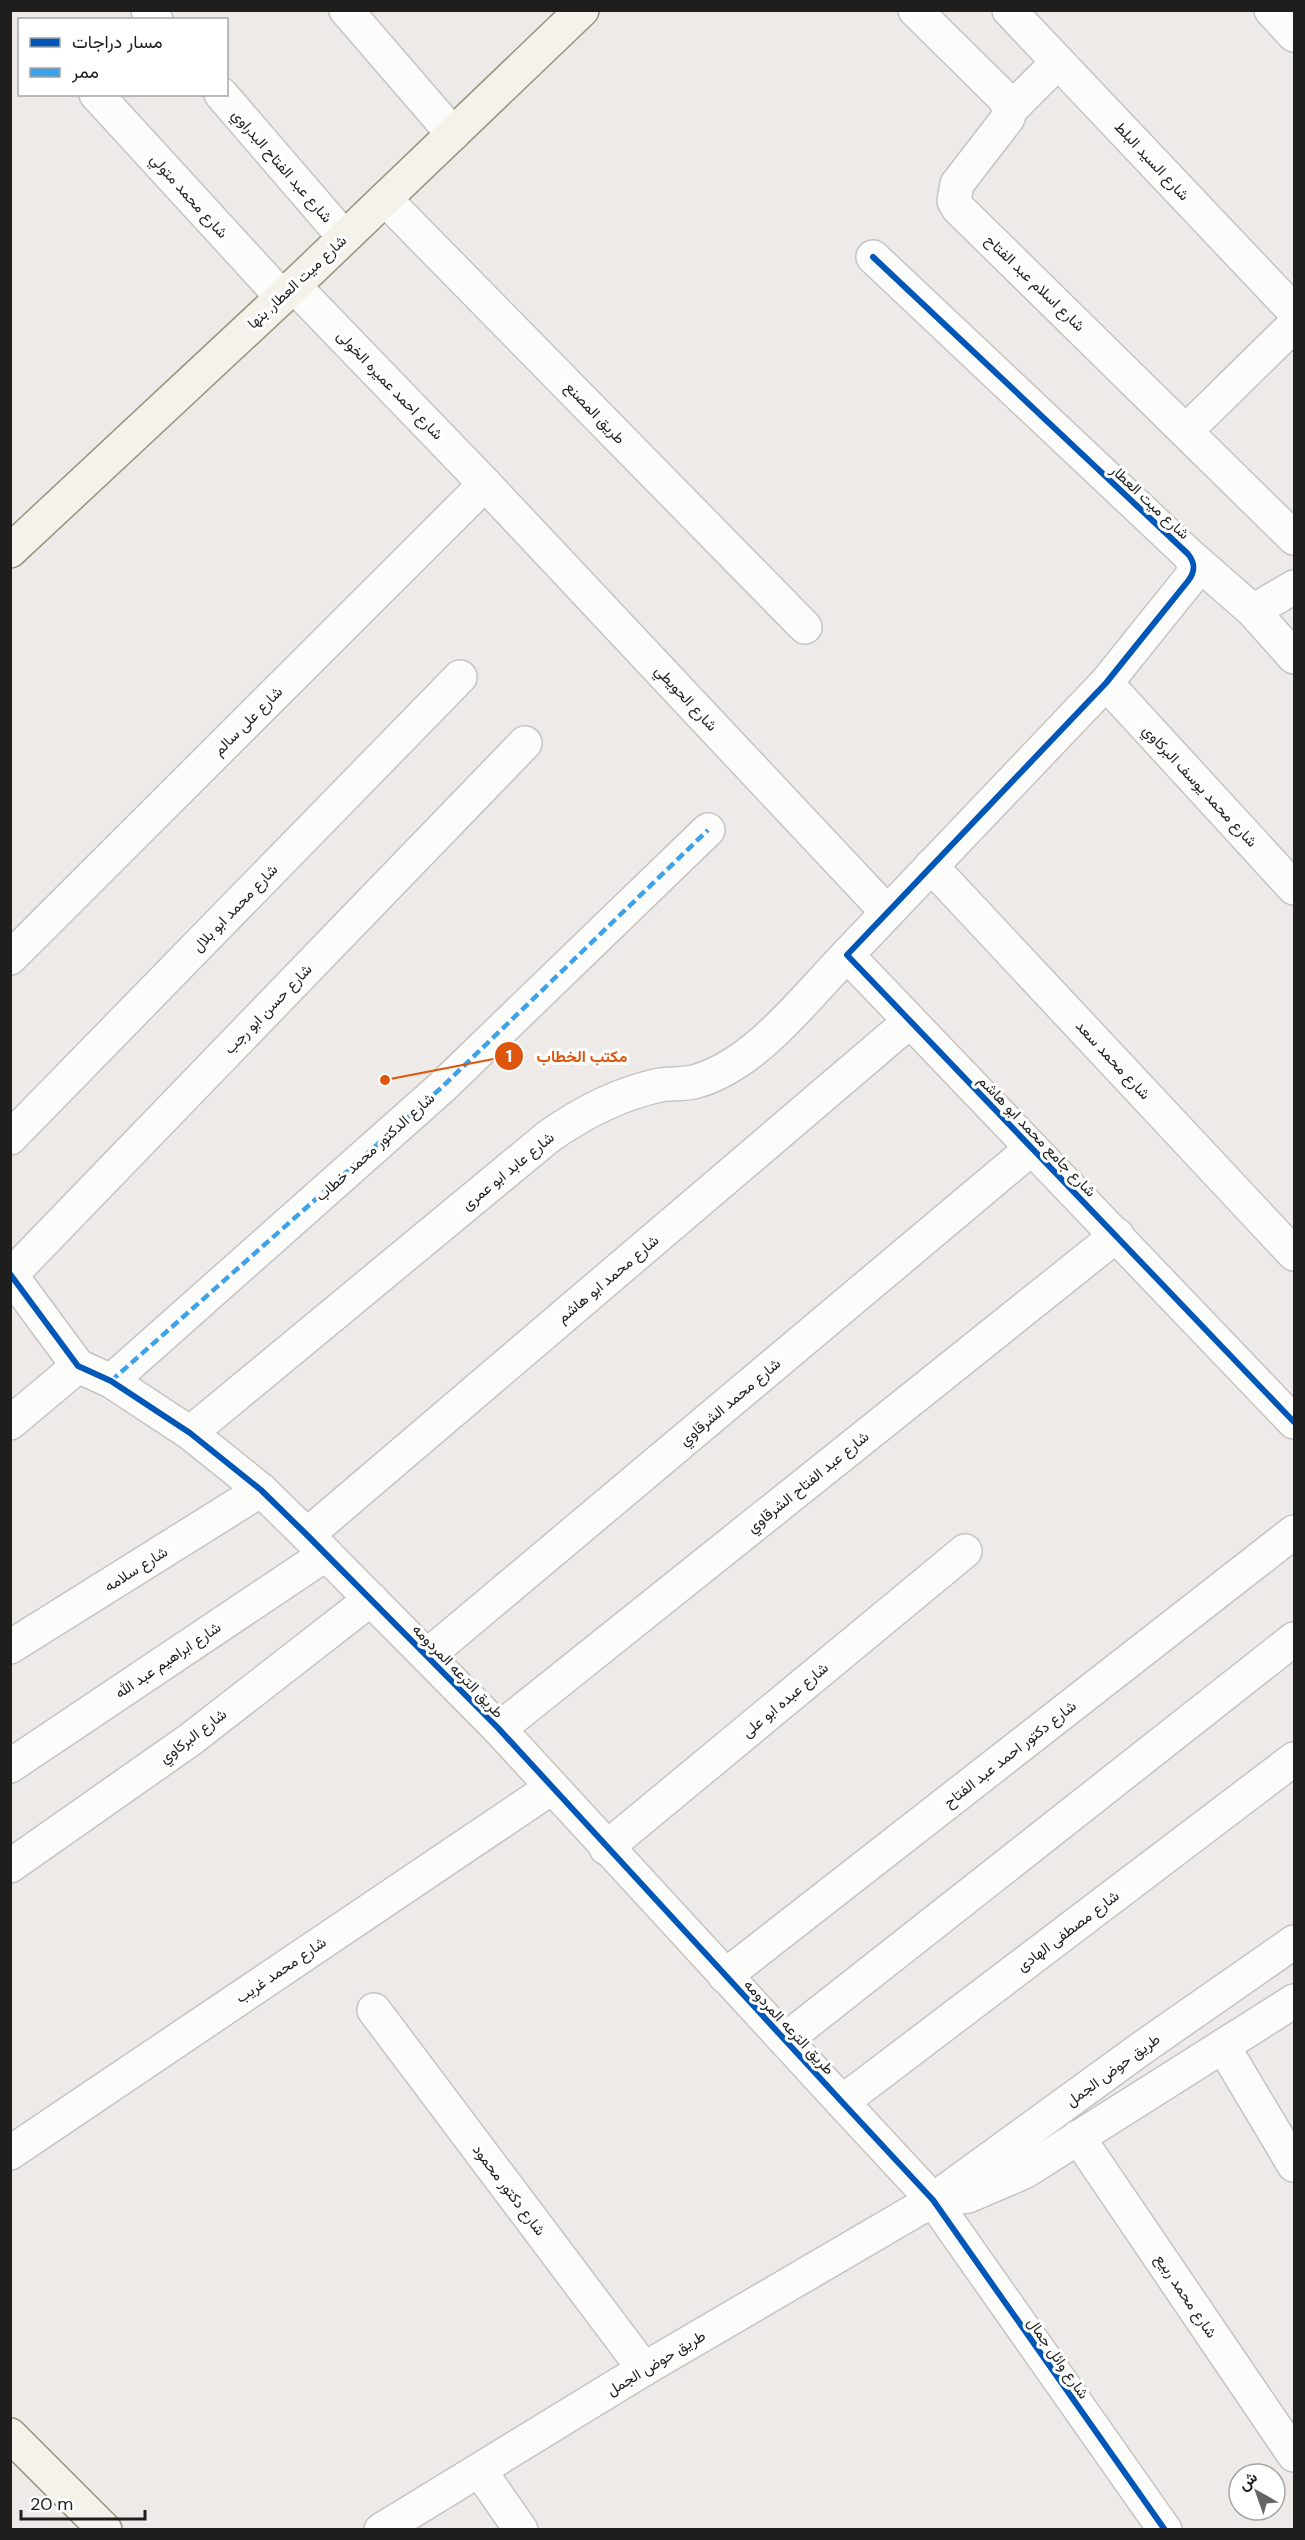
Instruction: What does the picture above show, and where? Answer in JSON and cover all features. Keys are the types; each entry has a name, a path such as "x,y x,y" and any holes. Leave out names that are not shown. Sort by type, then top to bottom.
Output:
{"main road":[{"name":"شارع ميت العطار, بنها","path":"10,551 288,292 582,10"},
{"path":"10,2435 105,2529"}],"street":[{"path":"346,10 453,134"},
{"path":"915,10 1004,98 1010,110 1058,62"},
{"name":"شارع السيد البلط","path":"1009,10 1294,311"},
{"path":"1270,10 1294,36"},
{"name":"شارع محمد متولي","path":"98,96 288,292"},
{"name":"شارع عبد الفتاح البدراوي","path":"222,96 344,237"},
{"name":"شارع اسلام عبد الفتاح","path":"1010,110 1008,118 957,184 954,201 958,208 1294,538"},
{"name":"طريق المصنع","path":"385,199 805,627"},
{"name":"شارع ميت العطار","path":"873,257 1193,560 1192,575 1106,683 931,866"},
{"name":"شارع احمد عميره الخولى","path":"288,292 485,484"},
{"path":"1186,431 1294,325"},
{"name":"شارع الحويطي","path":"485,484 887,912"},
{"name":"شارع على سالم","path":"10,958 485,484"},
{"path":"1188,554 1253,611 1294,657"},
{"path":"1253,611 1294,587"},
{"name":"شارع محمد ابو بلال","path":"10,1138 460,677"},
{"name":"شارع محمد يوسف البركاوي","path":"1106,683 1294,888"},
{"name":"شارع حسن ابو رجب","path":"11,1275 525,743"},
{"name":"شارع الدكتور محمد خطاب","path":"111,1381 441,1088 708,830"},
{"path":"847,955 931,866"},
{"name":"شارع محمد سعد","path":"931,866 1294,1254"},
{"name":"شارع جامع محمد ابو هاشم","path":"847,955 1294,1422"},
{"name":"شارع عابد ابو عمرى","path":"190,1433 572,1120 597,1106 629,1093 662,1085 696,1082 739,1059 777,1028 847,955"},
{"name":"شارع محمد ابو هاشم","path":"316,1544 909,1022"},
{"name":"شارع محمد الشرقاوي","path":"428,1656 1032,1148"},
{"name":"شارع عبد الفتاح الشرقاوي","path":"499,1729 1117,1235"},
{"name":"طريق الترعه المردومه","path":"11,1275 78,1366 111,1381 190,1433 261,1490 428,1656 499,1729 606,1848 933,2200"},
{"path":"10,1423 78,1366"},
{"name":"شارع سلامه","path":"10,1647 261,1490"},
{"name":"شارع دكتور احمد عبد الفتاح","path":"725,1976 1294,1532"},
{"name":"شارع ابراهيم عبد الله","path":"10,1766 316,1544"},
{"name":"شارع عبده ابو على","path":"606,1848 965,1551"},
{"name":"شارع البركاوي","path":"10,1866 191,1739 371,1599"},
{"path":"785,2040 1294,1639"},
{"name":"شارع مصطفى الهادى","path":"842,2102 1294,1760"},
{"name":"شارع محمد غريب","path":"10,2153 551,1788"},
{"name":"طريق حوض الجمل","path":"381,2529 480,2471 644,2369 933,2200 1142,2048 1294,1942"},
{"name":"شارع دكتور محمود","path":"375,2010 644,2369"},
{"name":"طريق حوض الجمل","path":"933,2200 968,2196 1024,2172 1223,2046 1291,2011"},
{"path":"1223,2046 1294,2165"},
{"name":"شارع محمد ربيع","path":"1078,2137 1294,2455"},
{"name":"شارع وائل جمال","path":"933,2200 1165,2529"},
{"path":"480,2471 521,2529"}],"marked path":[{"path":"111,1381 441,1088 708,830"}],"cycle path":[{"path":"873,257 1188,554 1194,568 1188,581 1106,683 847,955 1294,1422"},
{"path":"10,1274 78,1366 111,1381 190,1433 261,1490 307,1535 499,1729 933,2200 1165,2530"}],"place":[{"name":"مكتب الخطاب","path":"385,1080"}]}
